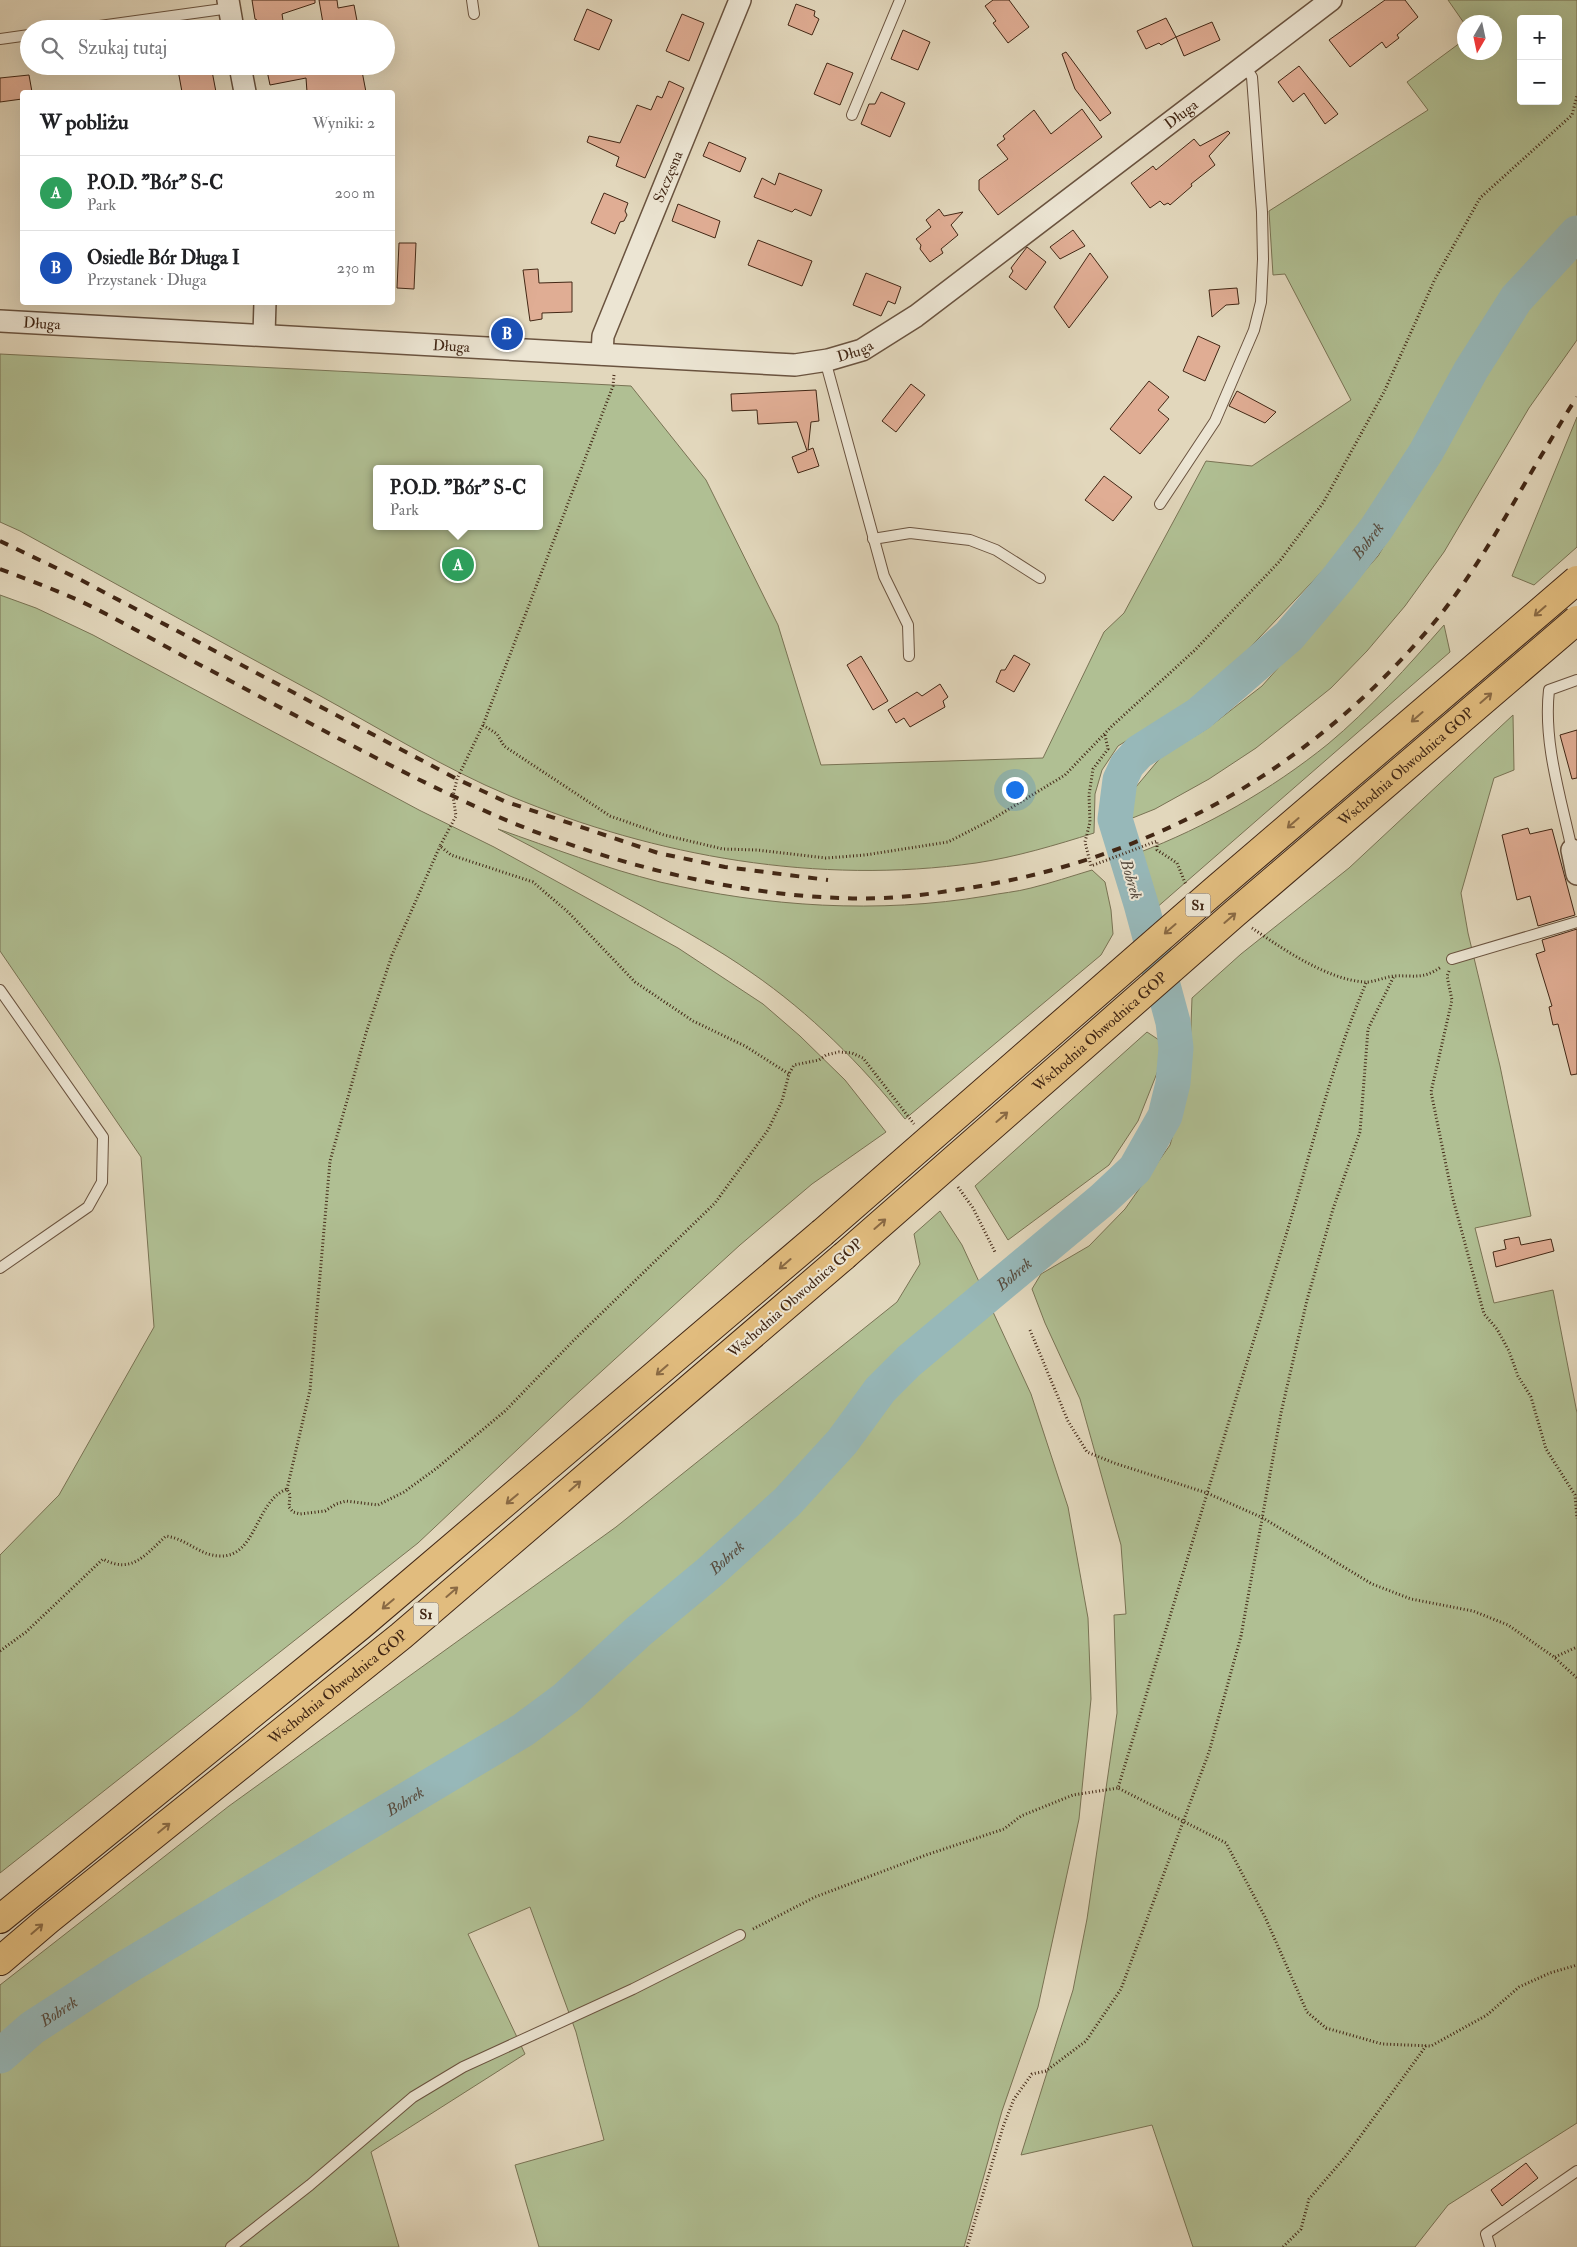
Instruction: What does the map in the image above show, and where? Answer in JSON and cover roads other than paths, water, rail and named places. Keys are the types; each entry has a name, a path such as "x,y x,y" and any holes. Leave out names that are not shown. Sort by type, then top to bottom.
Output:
{"highway":[{"name":"Wschodnia Obwodnica GOP","path":"0,1919 360,1626 822,1233 1215,890 1577,580"},
{"name":"Wschodnia Obwodnica GOP","path":"0,1961 48,1920 401,1636 844,1256 1226,921 1577,620"}],"street":[{"name":"Szczęsna","path":"609,354 603,336 740,0"},
{"name":"Długa","path":"0,321 795,365 825,360 862,350 916,316 1331,0"},
{"path":"242,75 245,90"},
{"path":"264,336 265,305"},
{"path":"1572,850 1577,874"}],"lane":[{"path":"472,0 474,14"},
{"path":"852,115 900,0"},
{"path":"158,20 230,12"},
{"path":"0,39 20,36"},
{"path":"1160,504 1215,421 1254,330 1261,302 1263,260 1262,212 1252,77 1244,65"},
{"path":"825,360 884,576 908,625 909,656"},
{"path":"873,539 910,533 970,540 996,550 1040,578"},
{"path":"1572,850 1553,760 1547,710 1549,690 1577,680"},
{"path":"1452,959 1577,922"},
{"path":"0,990 102,1137 102,1182 88,1207 0,1268"},
{"path":"231,2247 310,2185 413,2096 463,2068 625,1993 740,1935"},
{"path":"1490,2247 1486,2234 1577,2171"}],"waterway":[{"name":"Bobrek","path":"0,2056 32,2028 120,1971 523,1730 566,1698 639,1631 710,1572 787,1502 842,1442 880,1390 909,1361 1102,1200 1135,1169 1165,1116 1173,1083 1176,1048 1173,1022 1141,904 1115,819 1120,780 1127,765 1139,752 1199,714 1289,636 1339,577 1376,529 1426,452 1471,370 1516,299 1577,233"}],"railway":[{"path":"0,569 78,600 337,738 453,796 532,831 619,860 664,872 755,890 843,898 913,896 1025,877 1092,858 1157,833 1219,802 1277,766 1332,725 1384,677 1432,625 1462,586 1577,397"},
{"path":"0,541 79,579 457,779 504,801 658,853 725,867 828,880"}],"place":[{"name":"Osiedle Bór Długa I","path":"507,334"},
{"name":"P.O.D. \"Bór\" S-C","path":"458,565"}]}
